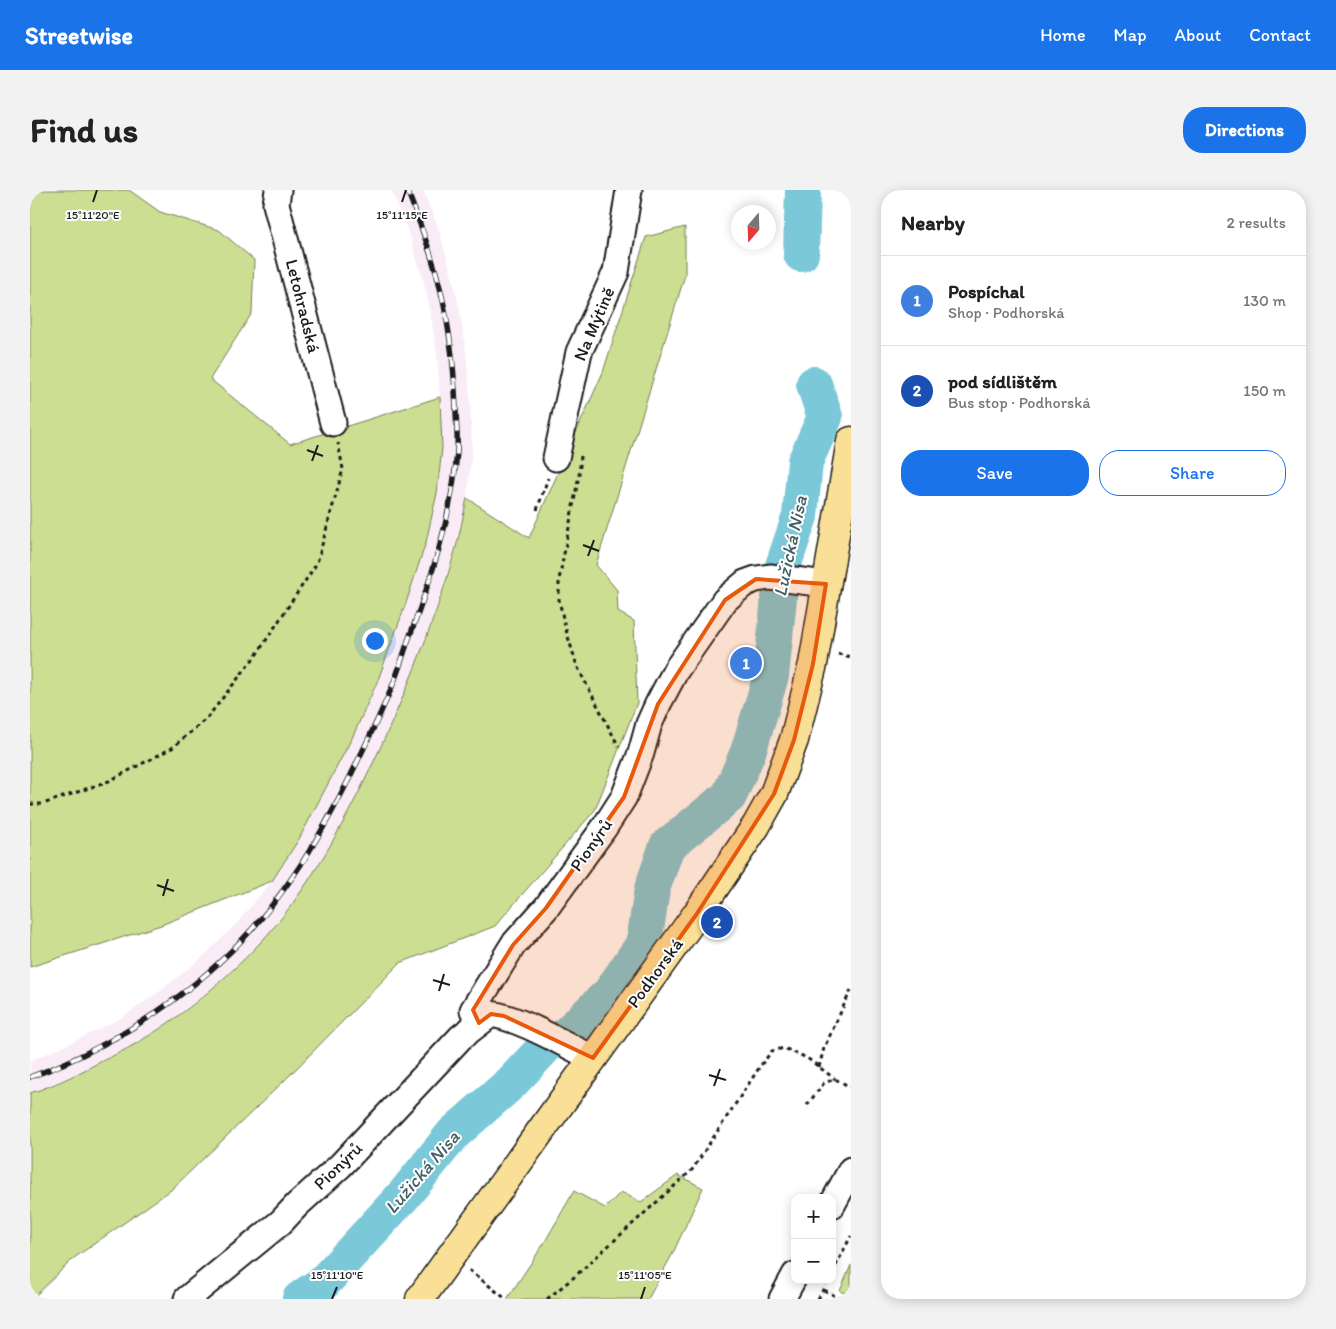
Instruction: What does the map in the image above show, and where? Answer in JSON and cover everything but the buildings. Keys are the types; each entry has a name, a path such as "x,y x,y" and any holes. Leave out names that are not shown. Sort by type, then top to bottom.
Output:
{"main road":[{"name":"Podhorská","path":"420,1299 696,915 756,826 774,794 794,740 813,664 815,582 851,442"}],"street":[{"name":"Letohradská","path":"278,190 276,204 333,423"},
{"name":"Na Mýtině","path":"556,458 579,352 616,272 629,190"},
{"name":"Pionýrů","path":"479,1023 473,1010 513,945 546,908 624,797 658,704 676,670 725,600 745,583 756,579 770,577 815,582"},
{"name":"Pionýrů","path":"187,1299 280,1222 341,1165 461,1037 491,1014 504,1016 593,1058"},
{"path":"836,1198 851,1170"},
{"path":"782,1299 791,1282"}],"path":[{"path":"582,450 559,580 559,600 565,627 578,666 619,748"},
{"path":"537,510 556,458"},
{"path":"30,804 43,804 109,781 172,748 207,718 257,654 317,564 343,469"},
{"path":"819,1067 824,1048 851,990"},
{"path":"546,1299 573,1278 692,1170 772,1051 784,1048 807,1058 835,1079 851,1087"},
{"path":"807,1105 824,1083 835,1079"},
{"path":"836,1265 851,1236"},
{"path":"463,1266 506,1299"},
{"path":"818,1299 826,1284"},
{"path":"824,1290 841,1299"}],"highlighted area":[{"path":"756,579 826,584 813,664 794,740 774,794 696,915 593,1058 504,1016 491,1014 479,1023 473,1010 513,945 546,908 624,797 658,704 725,600"}],"shaded area":[{"path":"391,190 423,190 438,227 459,306 466,351 472,449 467,498 455,550 406,692 353,804 325,855 296,899 259,944 224,978 177,1016 136,1044 86,1069 30,1093 30,1061 121,1018 159,992 204,956 237,923 272,881 299,839 405,606 426,542 437,493 442,448 437,354 430,311 423,279 410,237"}],"green space":[{"path":"30,190 129,190 160,212 219,230 254,260 252,313 210,379 290,444 440,397 442,448 437,493 426,542 378,680 353,736 299,839 272,881 161,925 30,967"},
{"path":"685,227 685,275 596,565 617,590 618,612 634,621 637,703 595,810 495,926 400,963 286,1079 171,1190 74,1258 30,1299 30,1093 68,1078 120,1052 168,1023 231,972 259,944 290,907 342,825 403,697 426,640 446,581 457,545 467,498 529,538 603,372 646,237"},
{"path":"678,1175 703,1188 673,1253 648,1299 507,1299 543,1245 574,1191 605,1208 621,1192 641,1202"},
{"path":"851,1265 851,1296 840,1291"}],"waterway":[{"name":"Lužická Nisa","path":"801,254 803,190"},
{"name":"Lužická Nisa","path":"566,1035 610,993 644,943 652,889 667,846 729,796 748,752 771,676 782,569 800,516 805,462 825,417 814,384"},
{"name":"Lužická Nisa","path":"300,1299 323,1283 404,1195 453,1134 511,1083 546,1046"}],"railway":[{"path":"30,1077 103,1045 171,1002 203,977 260,920 293,876 327,822 377,722 392,687 439,548 450,500 457,445 454,375 445,309 430,254 407,190"}],"place":[{"name":"Pospíchal","path":"746,663"},
{"name":"pod sídlištěm","path":"717,922"}]}
